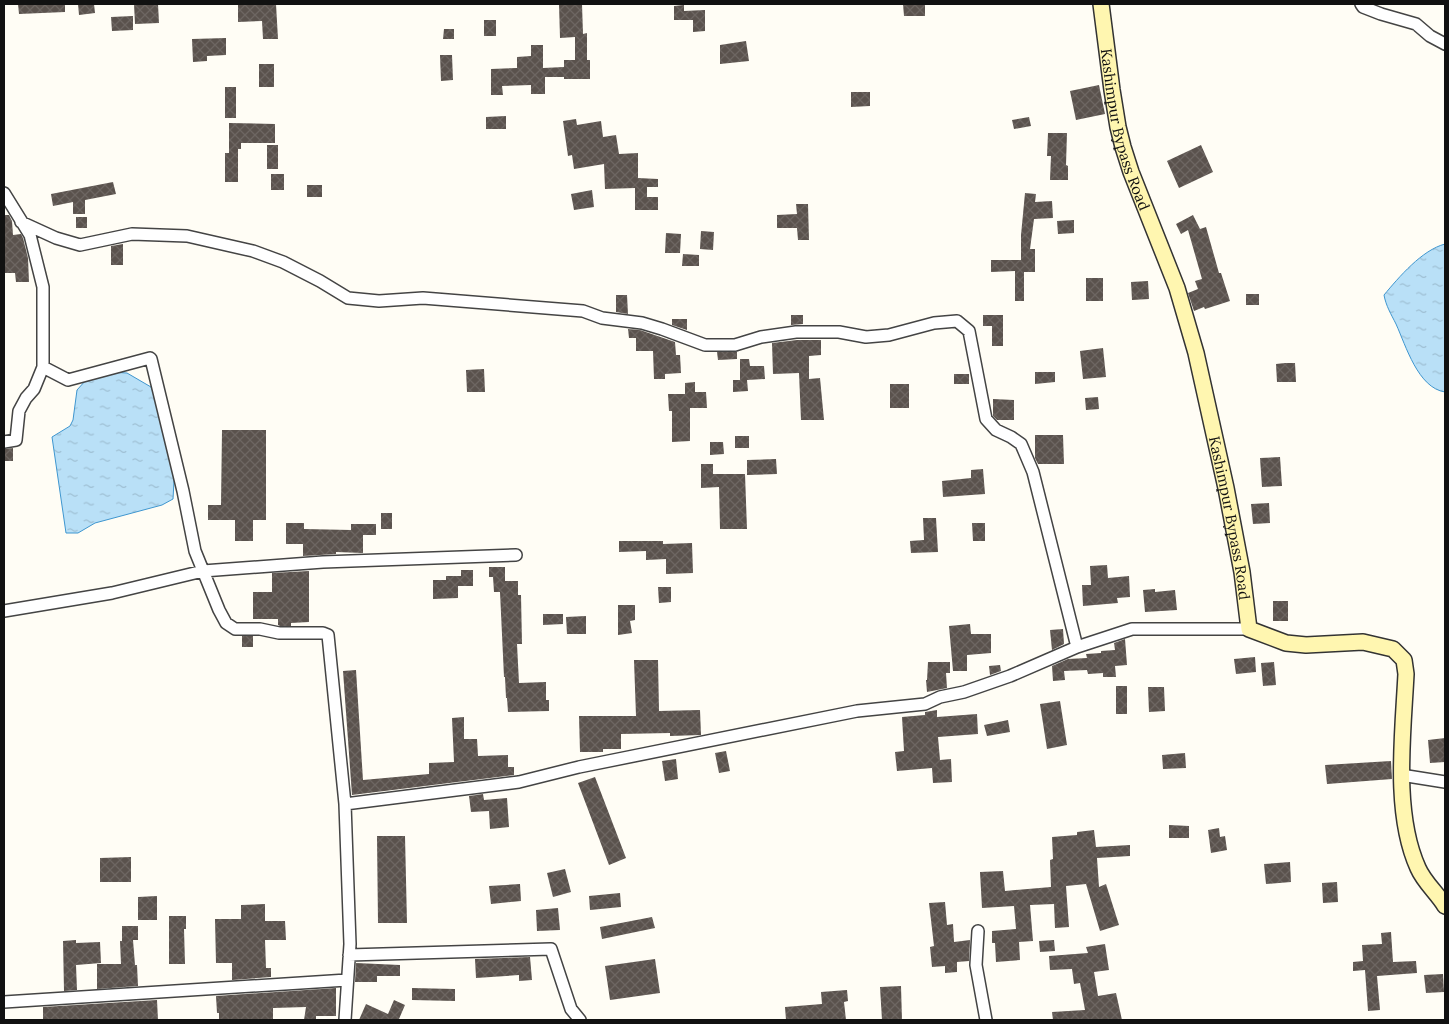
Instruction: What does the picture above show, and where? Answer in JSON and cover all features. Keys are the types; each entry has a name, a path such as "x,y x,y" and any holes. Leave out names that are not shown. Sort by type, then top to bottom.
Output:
{"main road":[{"name":"Kashimpur Bypass Road","path":"1101,4 1112,90 1123,146 1131,172 1177,288 1196,353 1226,488 1242,572 1249,630"},
{"path":"1249,630 1293,644 1363,642 1394,649 1404,660 1406,674 1401,775 1404,811 1411,848 1419,870 1445,906"}],"street":[{"path":"1361,4 1363,7 1381,14 1416,24 1430,36 1445,44"},
{"path":"4,193 30,235 43,287 43,367 34,389 26,398 19,411 16,440 4,442"},
{"path":"21,222 56,238 80,245 132,234 187,236 261,254 291,266 348,298 379,301 423,298 583,311 602,318 649,325 705,345 735,345 760,337 796,332 839,332 866,336 889,335 934,323 957,321 969,331 986,419 996,430 1021,444 1033,472 1077,647"},
{"path":"43,367 68,380 150,358 183,491 195,551 226,624 235,630 323,633 328,635 345,804 349,955 345,1020"},
{"path":"4,611 112,593 203,571 323,562 516,555"},
{"path":"345,804 519,782 579,767 857,711 925,704 940,696 964,692 1010,676 1077,647 1132,629 1249,630"},
{"path":"1401,775 1445,782"},
{"path":"978,931 976,965 986,1020"},
{"path":"349,955 551,950 571,1009 580,1020"},
{"path":"4,1002 347,980"}],"water":[{"path":"1445,244 1445,392 1427,383 1420,375 1387,306 1384,295 1420,258 1436,247"},
{"path":"110,372 127,373 151,387 160,407 170,453 174,481 173,499 162,505 95,523 78,533 66,533 52,437 70,426 73,420 77,390 86,380"}],"building":[{"path":"18,4 65,4 65,12 19,14"},
{"path":"78,4 94,4 95,13 79,15"},
{"path":"134,4 158,4 159,23 135,24"},
{"path":"238,4 276,4 278,39 263,39 262,21 238,22"},
{"path":"559,4 582,4 583,34 587,33 587,60 590,60 590,79 545,77 545,94 531,94 531,85 502,86 503,95 491,95 491,69 517,68 517,57 531,56 531,45 543,45 543,68 564,67 564,60 575,60 575,37 560,38"},
{"path":"903,4 925,4 925,16 904,16"},
{"path":"684,5 684,11 705,10 705,31 693,32 693,20 674,20 674,6"},
{"path":"133,16 133,30 112,31 111,17"},
{"path":"484,20 496,20 496,36 484,36"},
{"path":"444,29 454,29 454,39 443,39"},
{"path":"226,38 226,55 207,56 207,61 193,62 192,39"},
{"path":"746,41 749,61 720,64 720,45"},
{"path":"440,55 452,55 453,80 441,81"},
{"path":"259,64 274,64 274,87 259,87"},
{"path":"1099,85 1105,114 1076,120 1070,91"},
{"path":"225,87 236,87 236,118 225,118"},
{"path":"851,92 870,92 870,106 851,107"},
{"path":"506,116 506,129 486,129 486,117"},
{"path":"1029,117 1031,126 1014,129 1012,120"},
{"path":"576,119 577,125 601,121 603,137 616,135 619,154 638,153 638,178 658,179 658,187 647,187 647,197 658,197 658,210 635,210 635,188 605,189 604,164 574,169 572,155 568,156 563,121"},
{"path":"229,123 275,124 275,143 241,143 241,149 238,149 238,182 225,182 225,153 229,153"},
{"path":"1048,133 1067,133 1066,165 1068,166 1068,180 1050,180 1051,156 1047,156"},
{"path":"267,145 278,145 278,169 267,169"},
{"path":"1201,145 1213,172 1179,188 1167,161"},
{"path":"271,174 284,174 284,190 271,190"},
{"path":"113,182 116,194 85,200 85,214 73,214 73,202 53,206 51,194"},
{"path":"307,185 322,185 322,197 307,197"},
{"path":"592,190 594,207 574,210 571,194"},
{"path":"1025,193 1036,194 1035,202 1052,201 1053,218 1034,219 1030,249 1035,249 1035,272 1024,272 1024,301 1015,301 1015,271 991,272 991,260 1021,260"},
{"path":"796,204 808,204 809,240 798,240 797,228 777,228 777,215 797,214"},
{"path":"4,215 9,215 12,221 13,235 21,234 23,238 28,258 29,282 16,282 15,273 4,273"},
{"path":"1193,215 1200,229 1206,227 1219,273 1221,273 1230,301 1194,311 1188,293 1198,289 1195,281 1202,279 1188,230 1181,234 1176,224"},
{"path":"76,217 87,217 87,228 76,228"},
{"path":"1074,220 1074,233 1058,234 1057,221"},
{"path":"701,231 714,232 713,250 700,249"},
{"path":"666,233 681,234 680,253 665,253"},
{"path":"123,244 123,265 111,265 111,246"},
{"path":"683,254 699,255 699,266 682,266"},
{"path":"1086,278 1103,278 1103,301 1086,301"},
{"path":"1148,281 1149,299 1132,300 1131,282"},
{"path":"1246,294 1259,294 1259,305 1246,305"},
{"path":"616,295 627,295 628,314 616,312"},
{"path":"791,315 803,315 803,324 791,325"},
{"path":"983,315 1003,315 1003,346 992,346 992,326 983,326"},
{"path":"672,319 687,319 687,330 672,325"},
{"path":"628,329 640,330 675,342 676,355 680,355 681,373 665,374 665,379 654,379 653,351 636,351 636,338 629,338"},
{"path":"821,340 821,355 809,356 809,379 820,378 824,420 801,420 799,373 773,374 772,343"},
{"path":"1103,348 1106,377 1083,379 1080,351"},
{"path":"717,352 737,352 737,359 718,360"},
{"path":"740,359 749,359 750,366 764,366 765,379 747,380 748,391 733,392 733,380 740,380"},
{"path":"1295,363 1296,382 1277,382 1276,364"},
{"path":"484,369 485,392 467,392 466,370"},
{"path":"1035,372 1055,372 1055,382 1035,384"},
{"path":"954,374 969,374 969,384 954,384"},
{"path":"695,382 695,392 706,392 707,408 690,408 690,441 672,442 672,411 669,411 668,394 685,394 685,383"},
{"path":"890,384 909,384 909,408 890,408"},
{"path":"1098,397 1099,409 1086,410 1085,398"},
{"path":"993,399 1014,400 1014,420 997,420 993,416"},
{"path":"222,430 266,430 266,520 253,520 253,541 235,541 235,520 208,520 208,505 221,505"},
{"path":"1035,435 1063,435 1064,464 1038,464 1035,458"},
{"path":"735,436 749,436 749,448 735,448"},
{"path":"710,442 723,442 724,454 710,455"},
{"path":"13,448 13,461 4,461 4,449"},
{"path":"1280,457 1282,486 1262,487 1260,458"},
{"path":"776,459 777,474 747,475 747,460"},
{"path":"701,464 713,464 713,474 745,474 747,529 720,529 719,487 701,488"},
{"path":"983,469 985,494 943,497 942,481 971,478 971,470"},
{"path":"1269,503 1270,523 1253,524 1251,504"},
{"path":"381,513 392,513 392,529 381,529"},
{"path":"923,518 936,518 938,552 911,553 910,541 924,540"},
{"path":"286,523 304,523 304,529 351,530 351,524 376,524 376,535 363,535 363,553 336,552 336,554 303,556 303,544 286,544"},
{"path":"972,523 985,523 985,541 973,541"},
{"path":"619,541 663,541 663,544 692,543 693,573 666,574 666,559 646,560 646,551 619,552"},
{"path":"1107,565 1108,578 1129,576 1130,597 1117,598 1118,603 1083,606 1082,585 1091,585 1090,566"},
{"path":"489,567 505,567 505,581 518,581 518,595 521,595 522,644 517,644 519,683 546,682 546,700 549,700 549,711 508,712 504,677 500,592 494,592 493,577 489,577"},
{"path":"461,570 473,570 473,586 458,586 458,598 433,599 433,580 446,580 446,576 461,576"},
{"path":"309,571 309,622 291,623 291,626 280,626 278,625 278,619 253,619 253,592 272,592 272,573"},
{"path":"658,587 671,587 671,602 659,603"},
{"path":"1155,589 1155,592 1175,590 1177,610 1145,612 1143,590"},
{"path":"1273,601 1288,601 1288,621 1273,621"},
{"path":"618,605 635,605 635,620 630,621 632,633 618,635"},
{"path":"543,614 563,614 563,624 543,625"},
{"path":"586,616 586,634 567,634 566,617"},
{"path":"970,624 971,634 991,634 991,653 967,655 967,671 953,671 949,626"},
{"path":"1063,629 1064,644 1052,650 1050,630"},
{"path":"242,636 253,636 253,647 242,647"},
{"path":"1125,639 1127,665 1115,666 1116,677 1103,677 1103,673 1088,674 1087,670 1064,671 1065,680 1053,681 1052,666 1068,659 1087,658 1086,654 1115,650 1114,643"},
{"path":"1255,657 1256,672 1236,674 1234,659"},
{"path":"634,660 658,660 659,711 700,710 701,735 670,736 670,733 621,734 621,749 603,749 603,752 580,752 579,716 636,716"},
{"path":"928,662 950,662 950,673 946,673 947,688 927,692"},
{"path":"1274,662 1276,685 1263,686 1261,663"},
{"path":"1000,665 1001,671 990,675 989,666"},
{"path":"356,670 363,780 429,774 429,763 454,762 452,718 464,717 464,739 477,739 478,756 508,755 508,767 514,767 514,775 352,795 343,671"},
{"path":"1116,686 1127,686 1127,714 1116,714"},
{"path":"1148,687 1164,687 1165,711 1149,712"},
{"path":"1060,701 1067,745 1047,749 1040,704"},
{"path":"937,710 937,717 977,714 978,734 938,737 940,760 951,759 952,782 933,783 932,768 897,771 895,752 904,751 902,717 925,715 925,712"},
{"path":"1008,720 1010,732 987,736 984,725"},
{"path":"1445,738 1445,762 1430,763 1428,740"},
{"path":"726,751 730,771 719,773 715,753"},
{"path":"1185,753 1186,768 1163,769 1162,755"},
{"path":"676,759 678,779 665,781 662,761"},
{"path":"1391,761 1392,779 1327,784 1325,765"},
{"path":"595,777 626,858 609,865 578,783"},
{"path":"483,794 484,800 507,798 509,827 490,829 489,811 471,812 469,796"},
{"path":"1169,825 1189,826 1189,838 1169,838"},
{"path":"1219,828 1220,837 1225,836 1227,850 1211,853 1208,830"},
{"path":"1094,830 1096,847 1130,845 1130,856 1097,858 1099,887 1106,884 1119,925 1100,931 1086,884 1066,886 1069,927 1055,928 1054,904 1030,905 1033,941 1019,942 1020,960 996,962 995,943 992,943 992,931 1016,929 1014,906 982,908 980,872 1003,871 1005,891 1051,887 1050,860 1053,859 1052,837 1077,835 1077,832"},
{"path":"377,836 405,836 407,923 378,923"},
{"path":"131,857 131,882 100,882 100,858"},
{"path":"1290,862 1291,882 1266,884 1264,864"},
{"path":"565,869 571,892 553,897 547,873"},
{"path":"1337,882 1338,902 1323,903 1322,883"},
{"path":"520,884 521,901 491,904 489,886"},
{"path":"620,893 621,907 590,910 589,896"},
{"path":"157,896 157,920 138,920 138,897"},
{"path":"945,902 947,925 953,924 954,942 970,940 969,961 957,962 957,972 945,973 945,966 932,967 930,947 934,946 929,903"},
{"path":"265,904 265,921 285,921 286,940 265,940 266,968 271,968 271,977 232,980 232,963 216,963 215,919 241,919 241,905"},
{"path":"558,908 560,930 537,931 536,910"},
{"path":"169,916 186,916 186,929 184,929 185,964 169,964"},
{"path":"652,917 655,928 602,939 600,927"},
{"path":"122,926 138,926 138,940 133,940 138,986 97,989 97,964 121,964 120,941 122,941"},
{"path":"1391,932 1393,962 1416,961 1417,973 1377,976 1380,1010 1368,1011 1365,970 1353,971 1353,962 1363,961 1362,945 1382,944 1381,933"},
{"path":"76,940 76,943 100,942 101,963 76,965 77,990 64,991 63,941"},
{"path":"1054,940 1055,951 1040,952 1039,941"},
{"path":"1105,944 1109,970 1094,972 1098,996 1116,993 1122,1020 1053,1020 1052,1012 1085,1010 1080,983 1074,984 1072,969 1050,970 1049,956 1088,953 1086,947"},
{"path":"530,957 532,980 519,981 519,975 476,978 475,959"},
{"path":"655,959 660,993 610,1000 605,966"},
{"path":"356,963 400,965 400,976 377,976 377,982 355,982"},
{"path":"1443,974 1444,992 1426,993 1424,975"},
{"path":"901,986 902,1020 882,1020 880,987"},
{"path":"336,988 336,1016 316,1016 316,1020 304,1020 306,1007 273,1008 273,1020 219,1020 219,1013 217,1013 216,996"},
{"path":"412,988 455,989 455,1001 412,1000"},
{"path":"847,990 848,1001 844,1002 846,1020 786,1020 785,1007 822,1004 821,992"},
{"path":"157,1000 158,1020 43,1020 43,1007"},
{"path":"394,1000 405,1005 399,1019 401,1020 359,1020 366,1004 388,1014"}]}
